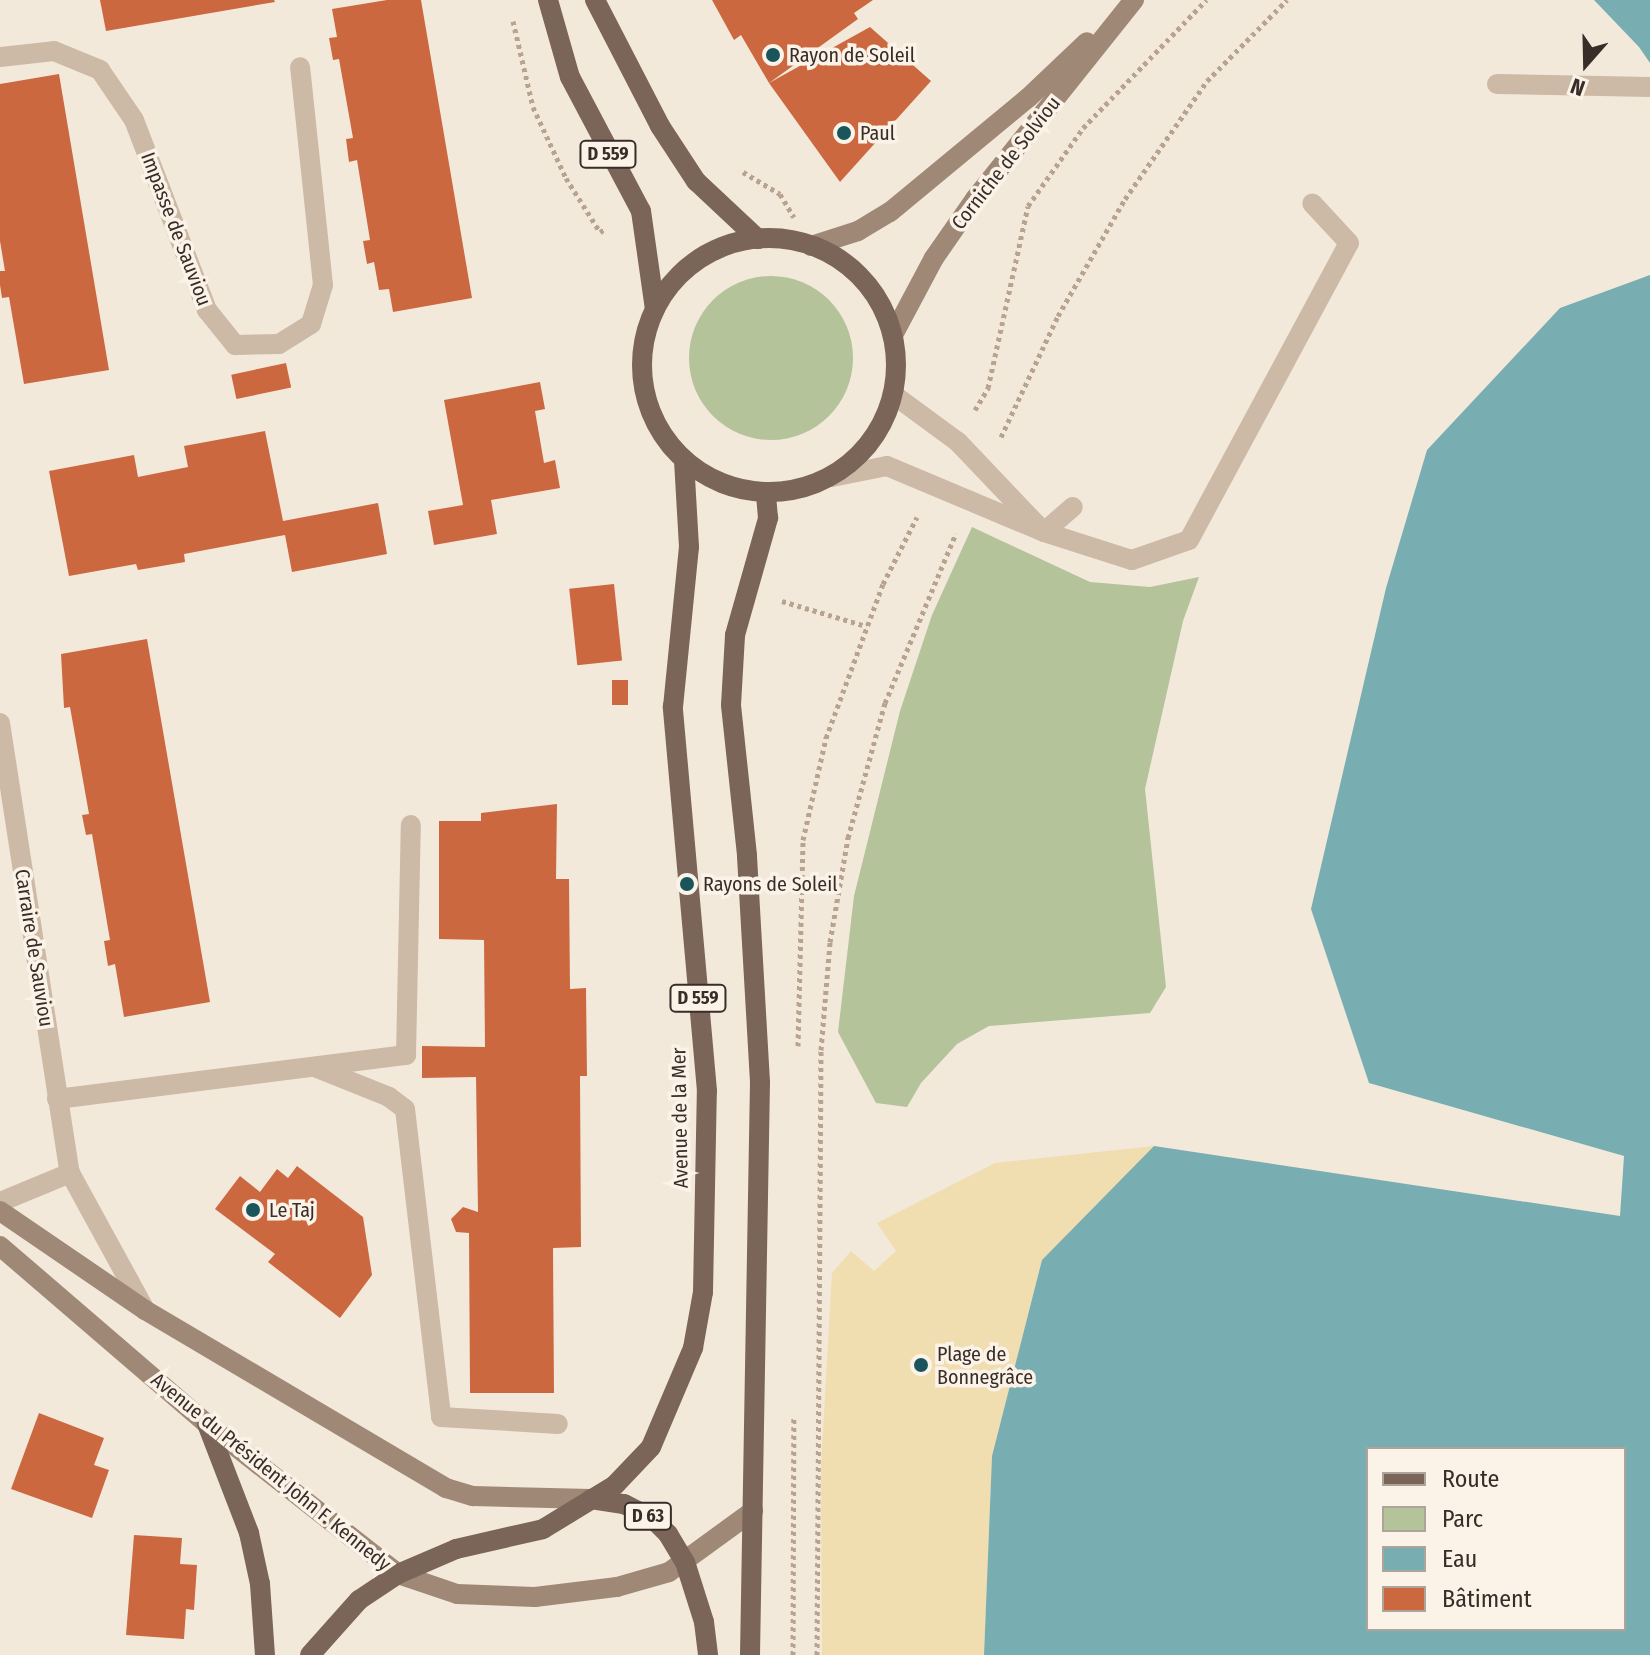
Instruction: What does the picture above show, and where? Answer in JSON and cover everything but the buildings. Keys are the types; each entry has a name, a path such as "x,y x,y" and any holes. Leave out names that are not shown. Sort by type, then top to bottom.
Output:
{"main road":[{"name":"D 559","path":"548,0 570,77 641,211 655,309"},
{"name":"D 559","path":"595,0 660,126 696,181 758,239"},
{"name":"Corniche de Solviou","path":"811,246 858,231 890,212 1028,98 1132,0"},
{"name":"Corniche de Solviou","path":"893,335 934,258 975,199 1132,0"},
{"path":"758,239 811,246 863,280 882,305 893,335 894,395 881,428 859,456 832,477 799,489 766,493 721,484 684,460 662,435 644,384 644,341 655,309 687,269 732,244 758,239"},
{"name":"Avenue de la Mer","path":"310,1655 359,1600 398,1574 456,1549 543,1529 615,1485 651,1447 693,1348 703,1292 707,1091 673,707 689,547 684,460"},
{"name":"D 559","path":"753,1511 760,1082 747,855 731,705 735,635 768,518 766,493"},
{"name":"D 63","path":"0,1211 145,1310 446,1488 473,1496 591,1499 624,1504 652,1518 685,1562"},
{"name":"Avenue du Président John F. Kennedy","path":"0,1246 207,1424 398,1574 457,1594 535,1597 650,1580 685,1562 753,1511"},
{"path":"207,1424 249,1533 260,1584 265,1655"},
{"path":"750,1655 753,1511"},
{"path":"685,1562 704,1622 708,1655"}],"street":[{"name":"Impasse de Sauviou","path":"0,57 54,51 100,70 134,120 207,310 235,345 279,344 311,324 323,285 300,67"},
{"path":"1497,84 1650,87"},
{"path":"832,477 887,466 1044,532 1132,560 1189,540 1349,243 1312,203"},
{"path":"894,395 958,442 1044,532"},
{"path":"1044,532 1073,507"},
{"name":"Carraire de Sauviou","path":"0,723 70,1173 145,1310"},
{"path":"57,1099 406,1055 411,825"},
{"path":"314,1067 389,1097 405,1109 441,1417 558,1424"},
{"path":"0,1202 70,1173"}],"path":[{"path":"967,424 988,388 1028,206 1083,128 1206,0"},
{"path":"1264,23 1287,0"},
{"path":"511,13 533,107 566,178 600,232"},
{"path":"798,1056 803,840 826,738 866,626 925,503"},
{"path":"774,598 866,626"},
{"path":"817,1655 821,1050 830,942"},
{"path":"793,1655 794,1410"}],"green space":[{"path":"771,276 802,282 829,300 847,327 853,358 847,389 829,416 802,434 771,440 740,434 713,416 695,389 689,358 695,327 713,300 740,282"},
{"path":"972,527 1090,582 1150,587 1199,577 1183,621 1145,789 1166,987 1150,1013 989,1026 957,1044 921,1083 907,1107 876,1103 838,1032 854,896 900,711 932,615"}],"sand":[{"name":"Plage de Bonnegrâce","path":"1154,1146 1042,1260 992,1456 984,1655 822,1655 821,1465 832,1273 851,1251 874,1271 896,1251 877,1223 995,1163"}],"water":[{"path":"1594,0 1650,0 1650,63 1639,47"},
{"path":"1650,275 1650,1655 984,1655 992,1456 1042,1260 1154,1146 1620,1216 1624,1156 1369,1083 1311,909 1386,588 1427,450 1560,308"}],"place":[{"name":"Rayon de Soleil","path":"773,55"},
{"name":"Paul","path":"844,133"},
{"name":"Rayons de Soleil","path":"687,884"},
{"name":"Le Taj","path":"253,1210"},
{"name":"Plage de Bonnegrâce","path":"921,1365"}]}
